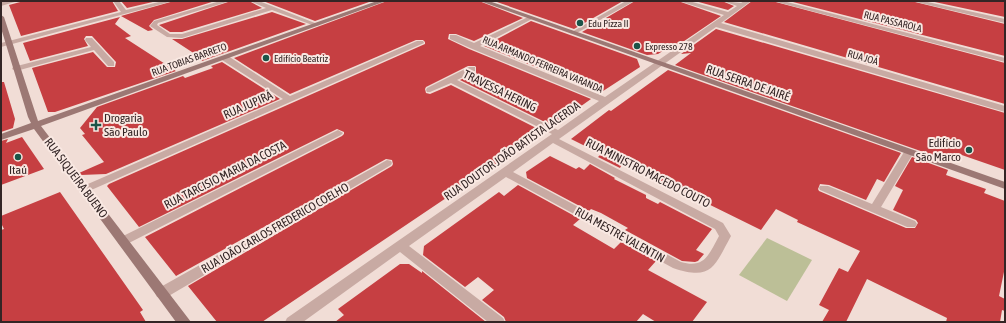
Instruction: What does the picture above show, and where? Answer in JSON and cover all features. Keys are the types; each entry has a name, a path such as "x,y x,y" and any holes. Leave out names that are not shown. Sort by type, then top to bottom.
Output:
{"main road":[{"name":"RUA TOBIAS BARRETO","path":"1,137 383,1"},
{"name":"RUA SERRA DE JAIRÉ","path":"483,1 1005,186"},
{"name":"RUA SIQUEIRA BUENO","path":"1,17 5,44 16,69 36,125 184,322"}],"street":[{"path":"1,4 15,1"},
{"path":"116,1 126,13"},
{"path":"5,44 170,1"},
{"path":"226,1 164,20 153,25 154,28 169,36 190,34 272,8"},
{"path":"253,1 317,25"},
{"path":"573,33 631,1"},
{"path":"682,1 729,14"},
{"path":"726,1 745,3"},
{"name":"RUA PASSAROLA","path":"776,1 1005,60"},
{"path":"915,1 1005,21"},
{"name":"RUA DOUTOR JOÃO BATISTA LACERDA","path":"292,322 745,3"},
{"name":"RUA ARMANDO FERREIRA VARANDA","path":"473,46 530,18"},
{"name":"RUA JOÁ","path":"715,24 1005,109"},
{"name":"RUA ARMANDO FERREIRA VARANDA","path":"453,37 606,101"},
{"path":"89,40 111,64"},
{"name":"RUA JUPIRÁ","path":"85,189 420,43"},
{"path":"16,69 96,48"},
{"path":"225,58 290,100"},
{"name":"TRAVESSA HERING","path":"430,90 472,69"},
{"name":"TRAVESSA HERING","path":"451,80 557,136"},
{"name":"RUA TARCISIO MARIA DA COSTA","path":"123,241 338,133"},
{"name":"RUA MINISTRO MACEDO COUTO","path":"557,136 708,219 719,226 725,236"},
{"path":"874,209 909,152"},
{"name":"RUA JOÃO CARLOS FREDERICO COELHO","path":"162,293 387,163"},
{"name":"RUA MESTRE VALENTIN","path":"505,172 686,269 694,270 706,266 725,236"},
{"path":"824,188 911,224"},
{"path":"400,246 498,322"}],"green space":[{"path":"767,238 812,260 787,301 739,275"}],"building":[{"path":"24,1 112,1 118,11 21,36 9,5"},
{"path":"121,1 157,1 127,8"},
{"path":"174,1 215,1 154,20 149,26 153,30 148,31 121,16"},
{"path":"231,1 249,1 262,8 182,32 170,32 159,25"},
{"path":"263,1 372,1 315,21"},
{"path":"387,1 479,1 523,18 474,41 456,34 449,34 448,39 591,99 553,126 460,80 476,72 475,66 468,66 426,87 426,93 430,94 451,85 544,132 262,322 217,322 188,286 392,166 392,160 386,159 176,276 145,237 342,136 344,132 337,129 139,227 107,186 425,44 423,40 416,40 290,94 234,58"},
{"path":"494,1 623,1 574,29"},
{"path":"635,1 678,1 721,16 671,50 669,47 658,54 647,55 582,32"},
{"path":"695,1 722,1 734,6 728,10"},
{"path":"752,1 772,1 1005,63 1005,104 724,22"},
{"path":"789,1 911,1 1005,24 1005,56"},
{"path":"930,1 1005,1 1005,17"},
{"path":"272,12 306,24 202,61 191,55 195,54 172,39 182,39"},
{"path":"120,17 115,24 131,36 125,38 176,71 55,112 48,112 32,68 93,52 107,67 115,67 116,62 92,36 86,36 84,39 88,46 30,61 23,43"},
{"path":"531,21 637,59 640,67 600,93 484,46"},
{"path":"716,29 1005,113 1005,170 956,153 952,162 675,65 691,53 681,54"},
{"path":"222,62 280,99 106,174 81,175 79,173 104,162 82,135 85,134 80,128 97,107 183,76 185,78 213,68 211,66"},
{"path":"668,70 901,153 884,182 877,179 866,200 829,185 820,184 818,189 819,191 906,228 915,228 918,223 916,220 893,210 903,190 895,186 912,157 948,170 946,175 986,189 984,193 1005,201 1005,267 999,296 1005,299 1005,311 1002,310 1000,322 946,322 947,318 867,279 846,322 822,322 829,310 819,305 839,268 848,272 860,251 797,222 798,220 776,209 761,230 623,162 620,168 598,157 601,154 571,139 609,110 611,111"},
{"path":"1,82 4,82 15,119 13,128 1,132"},
{"name":"Itaú","path":"22,137 44,169 1,185 1,141 8,139 6,143"},
{"path":"550,156 576,169 579,167 584,170 590,164 615,178 614,179 646,195 646,198 658,204 660,202 712,229 696,250 704,254 698,261 695,262 682,261 625,230 628,228 601,213 591,209 589,211 527,178 526,172"},
{"path":"518,185 580,219 573,225 614,249 621,242 656,261 648,270 707,302 692,322 656,322 643,314 636,322 506,322 504,317 482,300 494,290 478,277 465,287 423,255 424,246 499,192 504,196"},
{"path":"60,192 143,310 140,312 146,322 1,322 1,230 4,229 1,223 1,216"},
{"path":"400,264 409,264 422,273 422,271 486,322 335,322 344,315 338,309"}],"place":[{"name":"Edu Pizza II","path":"580,23"},
{"name":"Expresso 278","path":"637,46"},
{"name":"Edifício Beatriz","path":"266,58"},
{"name":"Drogaria São Paulo","path":"96,125"},
{"name":"Edifício São Marco","path":"969,150"},
{"name":"Itaú","path":"18,157"}]}
